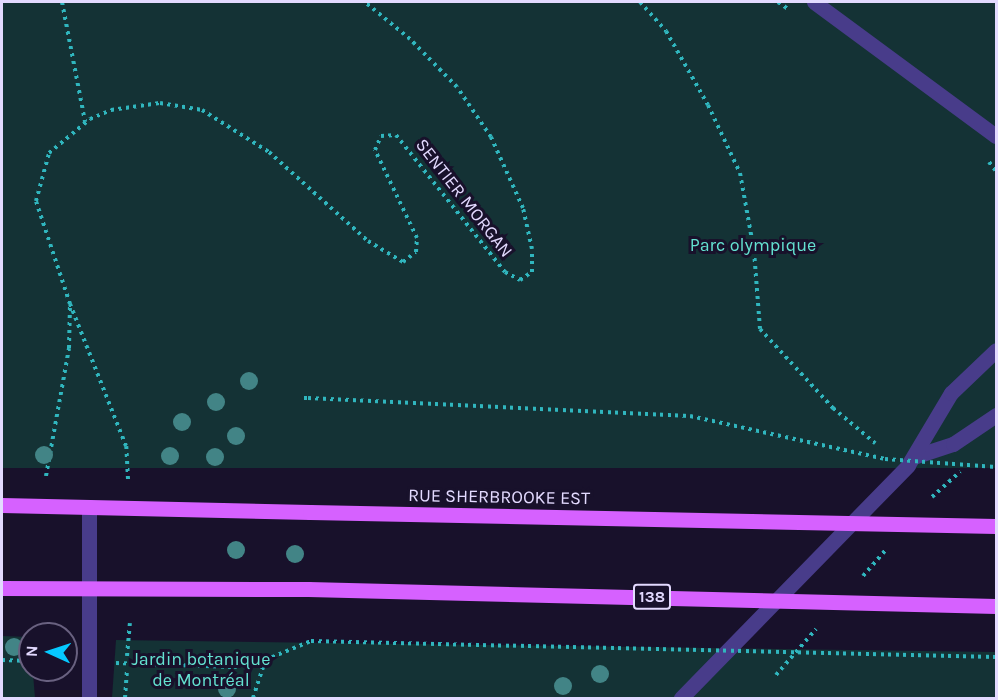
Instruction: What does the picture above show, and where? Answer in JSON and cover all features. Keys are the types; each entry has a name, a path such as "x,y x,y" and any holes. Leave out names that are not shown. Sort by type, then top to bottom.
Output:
{"main road":[{"name":"RUE SHERBROOKE EST","path":"2,505 996,526"},
{"name":"138","path":"2,588 308,589 996,606"}],"lane":[{"path":"813,2 995,136"},
{"path":"681,699 916,456 951,393 996,350"},
{"path":"916,456 953,444 996,415"},
{"path":"89,507 89,699"}],"path":[{"path":"62,2 85,122"},
{"name":"SENTIER MORGAN","path":"128,479 126,446 106,386 70,304 36,201 49,153 85,122 137,105 182,104 202,110 269,152 368,241 403,262 416,252 417,238 375,150 381,136 396,135 505,272 511,278 527,278 533,261 528,228 509,171 491,136 457,87 410,39 365,2"},
{"path":"640,2 666,32 708,105 740,173 754,251 760,329 833,408 874,443"},
{"path":"46,476 69,348 70,304"},
{"path":"306,398 690,416 885,459 996,467"},
{"path":"932,479 942,486"},
{"path":"127,656 130,623"},
{"path":"119,663 234,667 265,660 311,641 996,657"},
{"path":"2,660 18,661"},
{"path":"253,699 265,660"},
{"path":"125,699 127,670"}],"green space":[{"name":"Parc olympique","path":"2,2 996,2 996,468 2,468"},
{"path":"2,636 18,637 18,682 34,682 35,698 2,698"},
{"name":"Jardin botanique de Montréal","path":"116,640 996,652 996,698 112,698"}]}
